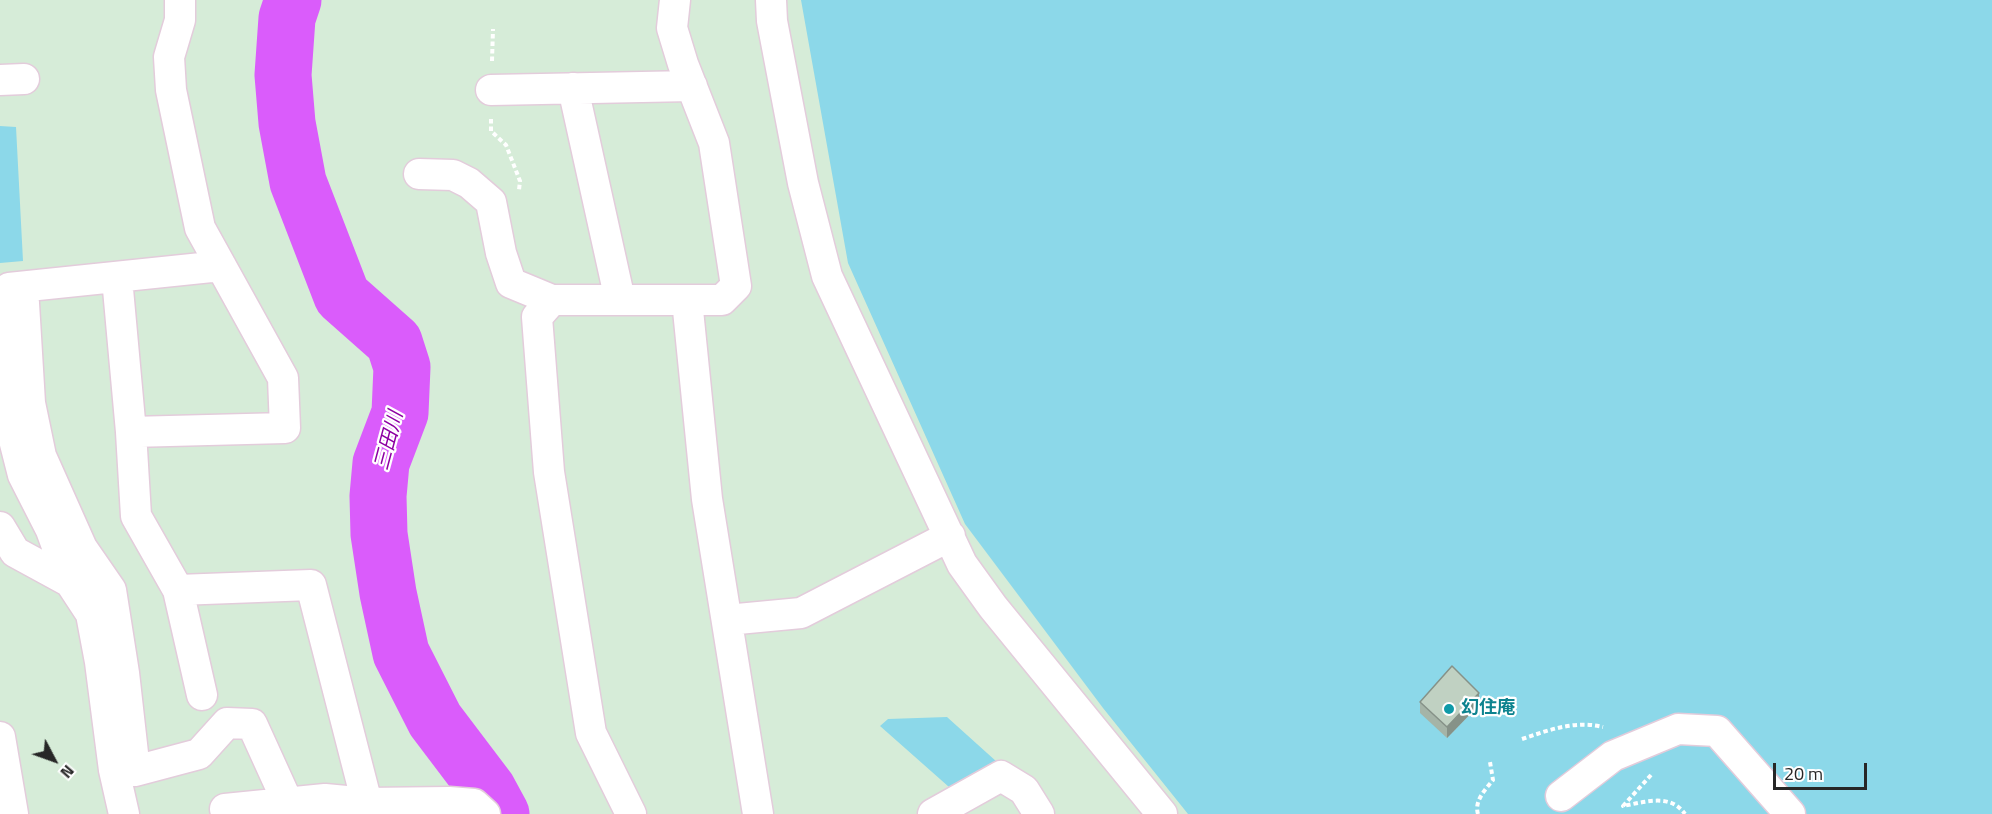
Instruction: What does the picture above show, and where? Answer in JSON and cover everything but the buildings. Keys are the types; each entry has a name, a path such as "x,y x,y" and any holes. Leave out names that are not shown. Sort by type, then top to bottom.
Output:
{"street":[{"path":"131,432 285,428 283,378 200,228 171,90 170,57 180,20 180,0"},
{"path":"419,174 453,175 470,183 491,202 501,253 511,283 552,300 722,300 736,286 714,143 683,64 672,28 675,0"},
{"path":"771,0 772,21 802,183 827,276 963,564 993,607 1162,814"},
{"path":"491,90 692,86"},
{"path":"573,88 620,300"},
{"path":"124,814 114,770 100,662 91,614 70,582 51,530 23,475 12,432 1,332 9,288 221,266"},
{"path":"117,278 131,432 135,516 178,591 202,695"},
{"path":"23,287 30,403 41,456 82,548 111,590 124,673 135,771 199,754 227,723 252,723 287,801"},
{"path":"552,300 537,316 549,472 591,733 631,814"},
{"path":"687,300 707,500 758,814"},
{"path":"0,527 15,552 70,582"},
{"path":"727,620 801,613 950,536"},
{"path":"178,591 311,585 367,803"},
{"path":"1561,796 1613,756 1646,742 1678,729 1716,731 1790,814"},
{"path":"0,737 13,814"},
{"path":"933,814 1001,776 1024,790 1039,814"},
{"path":"225,809 325,799 367,803 474,804 485,814"}],"path":[{"path":"494,29 491,131 506,145 520,181 519,192"},
{"path":"1522,739 1554,728 1588,723 1636,734 1646,742"},
{"path":"1478,814 1476,808 1483,791 1493,780 1490,762"},
{"path":"1654,772 1623,806 1661,800 1679,806 1684,814"}],"shaded area":[{"path":"801,0 1992,0 1992,814 1188,814 1103,708 965,524 848,263"},
{"path":"0,126 16,127 23,261 0,263"},
{"path":"947,717 997,762 949,787 880,726 888,719"}],"waterway":[{"name":"三田川","path":"293,0 287,18 283,75 287,123 298,182 342,296 394,342 402,367 400,413 381,463 378,496 379,534 388,593 401,653 435,720 488,790 501,814"}],"place":[{"name":"幻住庵","path":"1449,709"}]}
